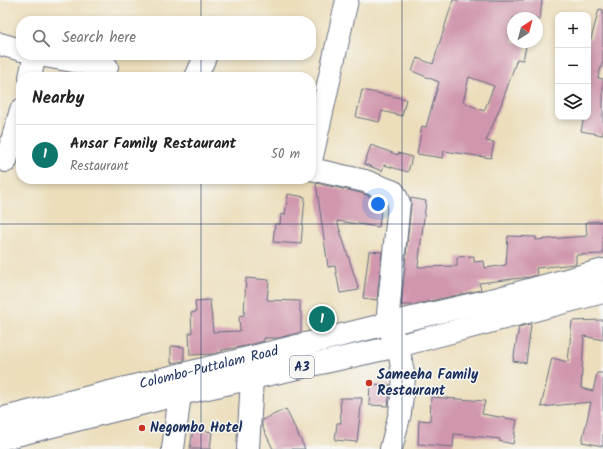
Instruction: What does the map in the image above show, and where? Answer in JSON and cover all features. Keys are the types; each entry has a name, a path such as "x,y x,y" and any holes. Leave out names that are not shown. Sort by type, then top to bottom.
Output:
{"main road":[{"path":"316,139 347,0"},
{"path":"0,44 16,49"},
{"path":"31,72 34,60"},
{"path":"67,60 107,67"},
{"path":"198,72 204,60"},
{"path":"9,162 16,132"},
{"path":"316,170 365,181 394,192 399,203 387,324 398,346 404,378 400,413 391,449"},
{"name":"Colombo-Puttalam Road","path":"0,439 179,384 387,324 495,299 603,270"},
{"name":"Colombo-Puttalam Road","path":"0,419 179,384 252,378 398,346 603,292"},
{"path":"248,449 252,378"},
{"path":"173,449 179,384"}],"building":[{"path":"453,0 542,0 541,12 507,12 507,48 526,48 523,60 517,59 501,105 486,141 494,142 491,158 444,151 443,158 417,154 422,126 426,127 439,82 412,71 417,58 433,64","holes":["469,77 494,86 484,111 463,102"]},
{"path":"599,9 603,10 603,61 598,78 603,79 603,135 581,131 583,120 591,120 591,39"},
{"path":"362,90 406,99 402,116 382,111 379,122 356,117"},
{"path":"371,145 398,155 398,153 412,157 408,172 384,165 382,171 364,164"},
{"path":"316,183 361,193 382,201 379,227 337,221 359,290 340,293 335,266 328,267"},
{"path":"288,194 305,197 301,244 273,242 275,224 280,224 281,214 285,215"},
{"path":"411,198 426,201 418,267 457,266 457,257 474,256 474,262 484,261 485,268 506,265 508,236 536,237 536,240 587,236 586,222 603,221 603,254 576,255 576,264 536,268 537,275 530,277 479,283 481,290 412,305 401,305"},
{"path":"369,251 382,252 377,300 363,298"},
{"path":"246,278 269,280 267,300 300,301 301,332 279,338 264,338 264,341 222,350 222,352 214,354 190,355 189,333 192,333 191,313 196,312 195,301 210,300 213,332 240,331 239,316 244,315"},
{"path":"603,320 603,340 584,336 581,388 593,391 597,373 603,373 603,446 582,442 591,402 541,407 552,358 568,362 572,321"},
{"path":"529,324 531,325 526,363 513,361 519,327"},
{"path":"171,346 184,347 184,361 171,363"},
{"path":"370,384 391,385 388,406 369,405"},
{"path":"431,397 485,401 482,414 517,420 513,444 499,441 500,439 454,434 453,447 418,444 419,420 430,421"},
{"path":"340,398 362,398 357,442 335,440 337,423 341,423"},
{"path":"286,409 305,449 273,449 262,426 262,420"},
{"path":"193,429 212,432 210,449 190,449"}],"place":[{"name":"Ansar Family Restaurant","path":"322,319"},
{"name":"Sameeha Family Restaurant","path":"369,383"},
{"name":"Negombo Hotel","path":"142,428"}]}
